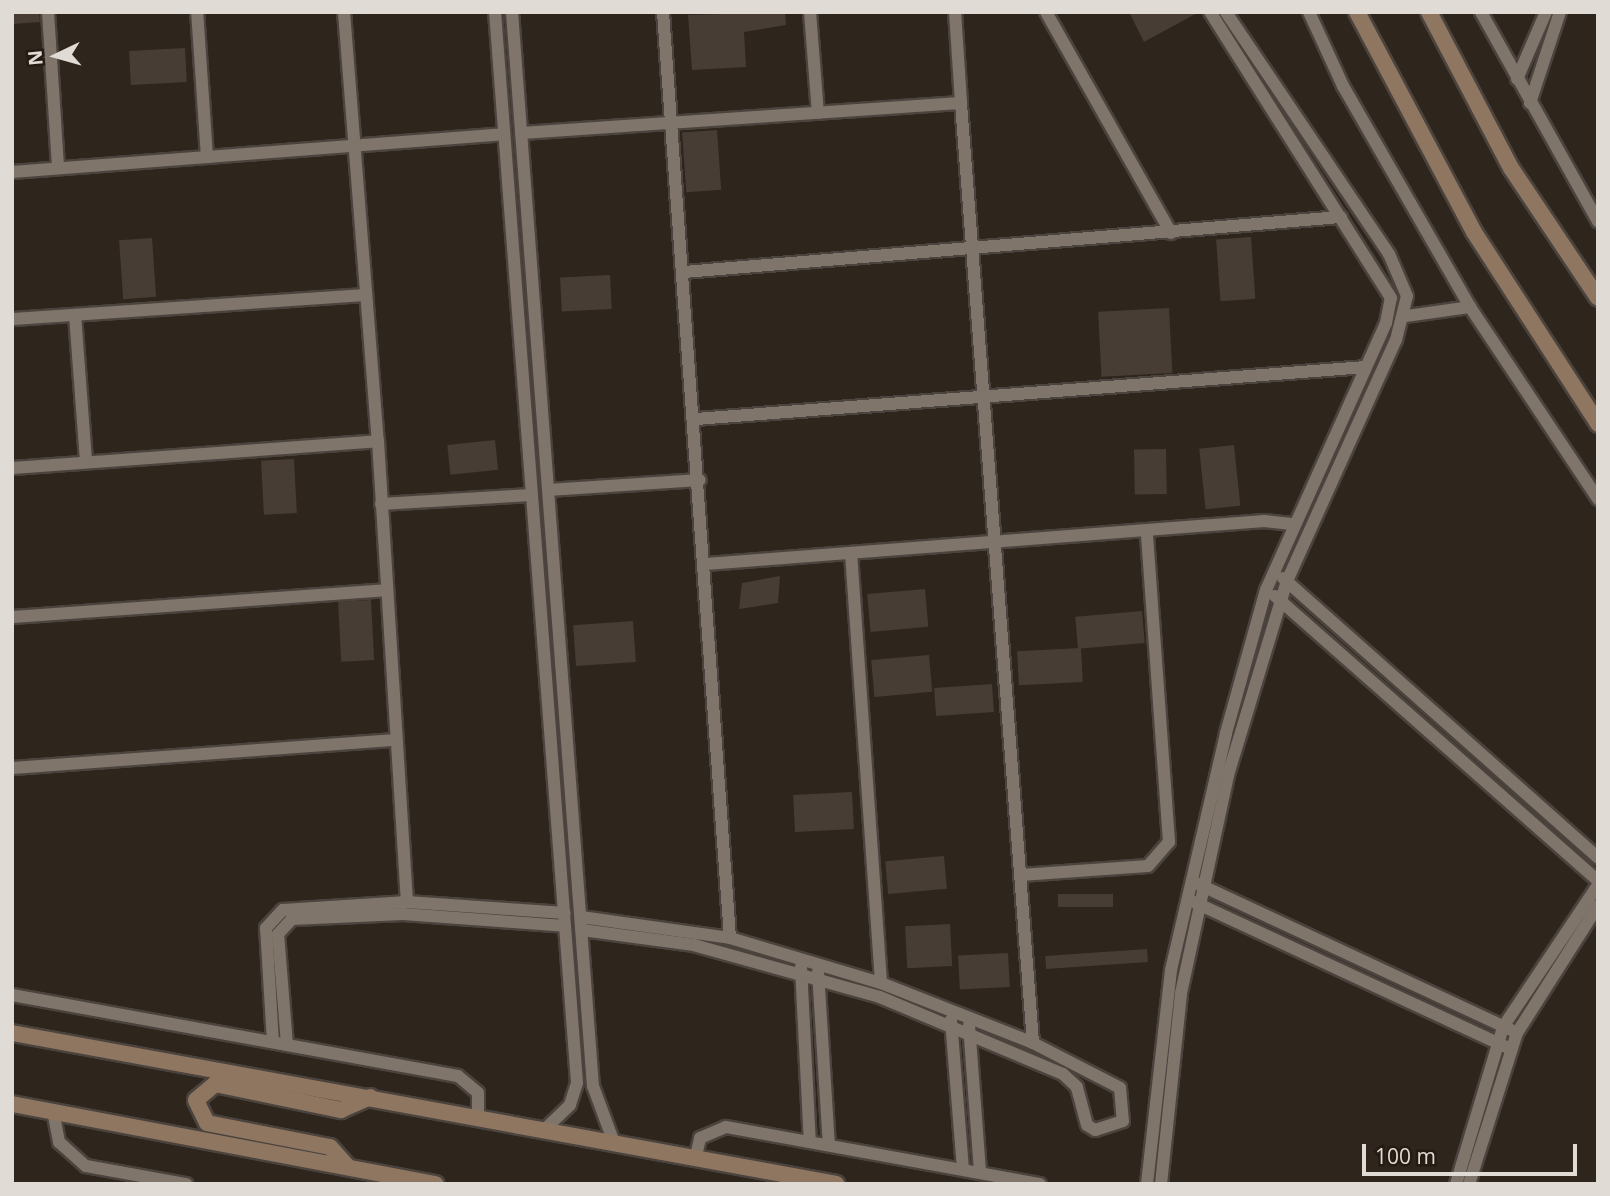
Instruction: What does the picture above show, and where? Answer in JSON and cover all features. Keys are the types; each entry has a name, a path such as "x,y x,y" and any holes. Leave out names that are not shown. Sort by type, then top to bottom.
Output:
{"main road":[{"path":"1357,12 1474,232 1598,424"},
{"path":"1429,12 1511,168 1598,298"},
{"path":"12,1033 478,1118 547,1127 836,1184"},
{"path":"348,1167 330,1147 207,1122 196,1100 215,1084 341,1110 370,1097"},
{"path":"12,1104 436,1184"}],"street":[{"path":"48,12 58,167"},
{"path":"197,12 207,157"},
{"path":"344,12 378,441 407,902"},
{"path":"495,12 577,1083 570,1105 547,1127"},
{"path":"512,12 593,1086 613,1140"},
{"path":"663,12 696,419 730,938"},
{"path":"810,12 818,113"},
{"path":"955,12 1033,1043"},
{"path":"1046,12 1171,233"},
{"path":"1147,1184 1159,1048 1185,898 1266,590 1292,524 1365,367 1391,298 1210,12"},
{"path":"1161,1184 1169,1082 1199,904 1281,600 1287,581 1406,316 1401,273 1226,12"},
{"path":"1309,12 1343,86 1470,307 1598,499"},
{"path":"1481,12 1598,221"},
{"path":"1517,79 1546,12"},
{"path":"1530,103 1560,12"},
{"path":"521,133 961,103"},
{"path":"12,172 503,134"},
{"path":"684,272 1341,217"},
{"path":"12,319 366,295"},
{"path":"1406,316 1470,307"},
{"path":"75,315 86,462"},
{"path":"696,419 1365,367"},
{"path":"12,468 378,441"},
{"path":"548,490 700,480"},
{"path":"381,504 531,495"},
{"path":"706,564 1264,521 1292,524"},
{"path":"1021,875 1148,866 1170,842 1147,532"},
{"path":"851,553 881,983"},
{"path":"1274,572 1598,858"},
{"path":"12,617 386,590"},
{"path":"1266,590 1281,600 1598,883 1503,1027 1455,1184"},
{"path":"12,768 396,740"},
{"path":"1189,880 1517,1033"},
{"path":"1185,898 1511,1049"},
{"path":"273,1042 267,928 271,917 283,910 407,902 565,920"},
{"path":"1469,1184 1517,1033 1598,906"},
{"path":"287,1045 278,934 292,919 403,914 565,920"},
{"path":"581,923 730,938 801,966 818,979 951,1024 1071,1080 1095,1130 1123,1121 1120,1088 1033,1043 881,983 818,964 801,966 581,923"},
{"path":"818,964 829,1145"},
{"path":"801,966 810,1142"},
{"path":"12,995 458,1076 478,1093 478,1118"},
{"path":"951,1010 963,1170"},
{"path":"969,1018 980,1173"},
{"path":"53,1111 59,1142 86,1166 186,1184"},
{"path":"696,1156 700,1138 726,1127 1040,1184"}],"building":[{"path":"12,12 39,12 40,22 12,24"},
{"path":"785,12 786,25 744,32 746,67 692,70 688,15"},
{"path":"1129,12 1199,12 1144,42"},
{"path":"185,48 187,82 131,85 129,51"},
{"path":"717,130 721,190 686,192 682,132"},
{"path":"1251,237 1255,299 1220,301 1216,239"},
{"path":"152,238 156,297 123,299 119,240"},
{"path":"610,275 612,309 562,312 560,278"},
{"path":"1169,308 1172,373 1101,377 1098,312"},
{"path":"495,440 498,470 450,475 447,445"},
{"path":"1234,445 1240,506 1206,509 1199,449"},
{"path":"1166,449 1167,494 1135,495 1134,450"},
{"path":"294,459 297,513 264,515 261,461"},
{"path":"780,576 778,603 739,609 742,583"},
{"path":"925,589 928,627 871,632 867,594"},
{"path":"371,600 374,660 341,662 338,602"},
{"path":"1142,611 1145,643 1078,649 1075,617"},
{"path":"633,621 636,662 576,666 573,625"},
{"path":"1081,648 1083,682 1019,685 1017,651"},
{"path":"929,655 932,692 874,697 871,660"},
{"path":"992,684 994,712 936,716 934,688"},
{"path":"852,792 854,829 795,832 793,795"},
{"path":"944,856 947,889 888,894 885,861"},
{"path":"1058,894 1113,894 1113,907 1058,907"},
{"path":"950,924 952,966 907,968 905,926"},
{"path":"1147,949 1148,962 1046,969 1045,956"},
{"path":"1008,953 1010,987 960,990 958,956"}]}
